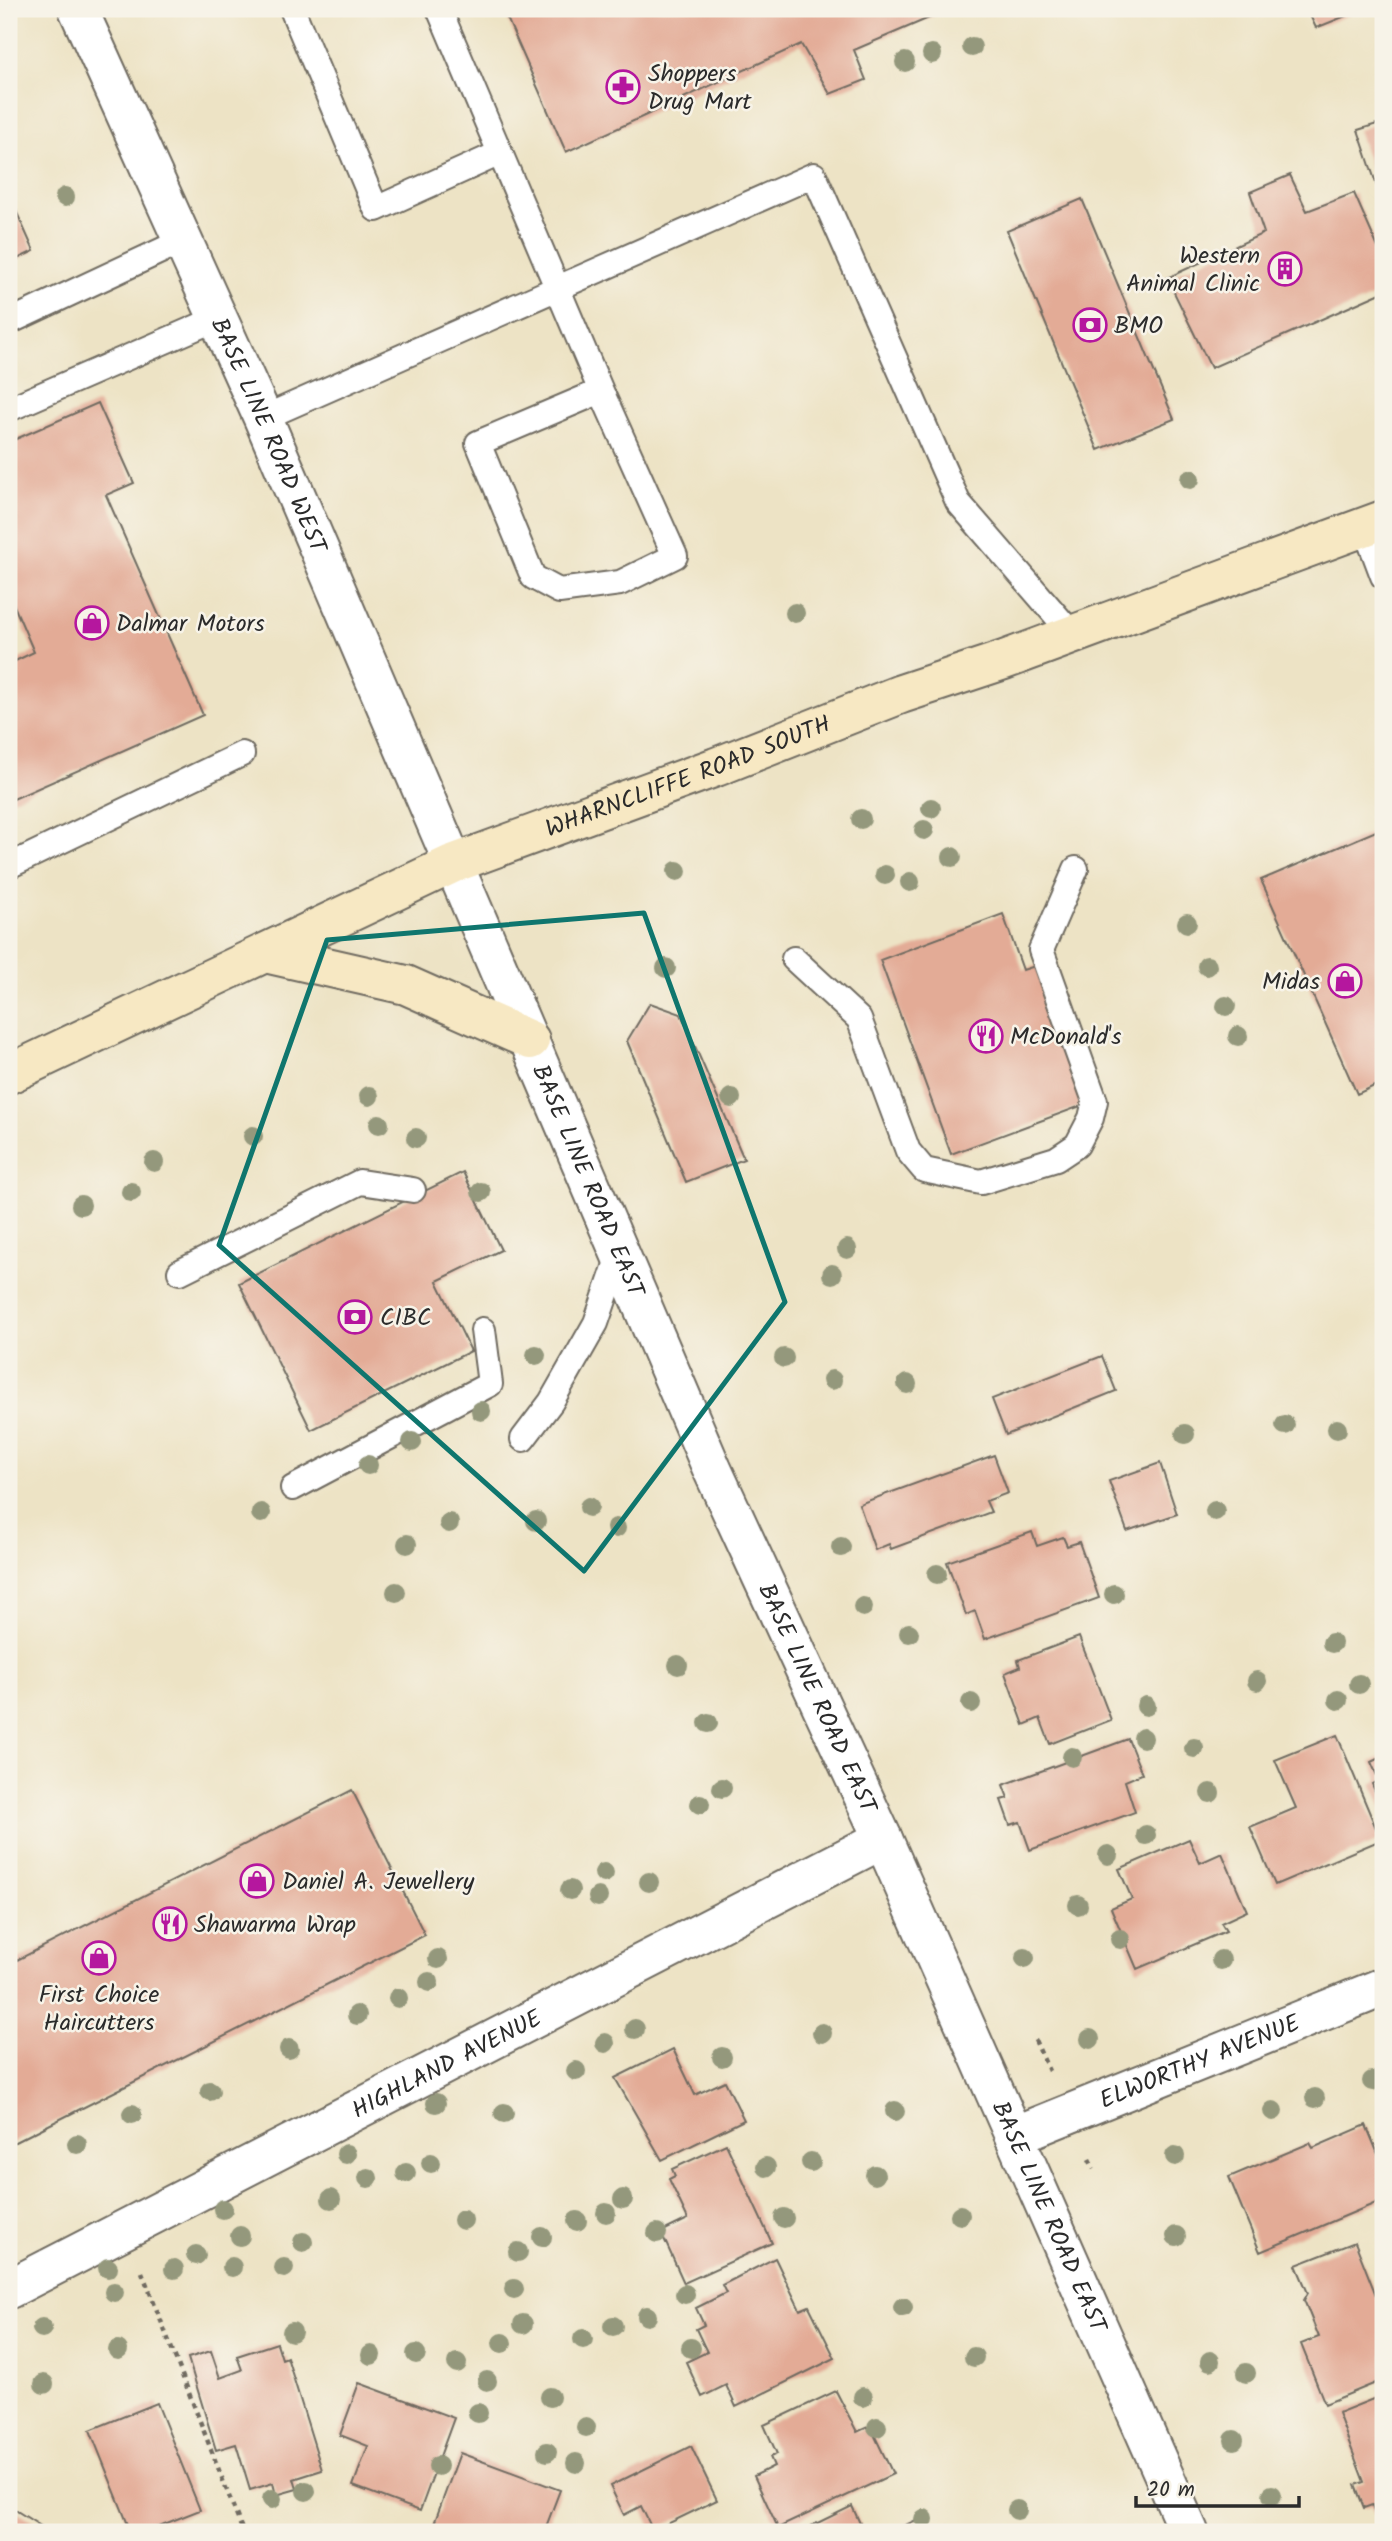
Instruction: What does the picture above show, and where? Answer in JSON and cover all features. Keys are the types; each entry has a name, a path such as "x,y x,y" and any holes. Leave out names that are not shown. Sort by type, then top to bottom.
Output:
{"main road":[{"name":"WHARNCLIFFE ROAD SOUTH","path":"9,1074 452,864 716,767 901,694 1073,635 1374,524"},
{"path":"265,953 406,985 530,1041"}],"street":[{"name":"BASE LINE ROAD WEST","path":"79,9 264,418 452,864"},
{"name":"BASE LINE ROAD EAST","path":"452,864 712,1469 883,1839 1189,2532"},
{"name":"HIGHLAND AVENUE","path":"9,2289 883,1839"},
{"name":"ELWORTHY AVENUE","path":"1014,2136 1383,1987"}],"lane":[{"path":"292,9 376,209 500,153"},
{"path":"439,9 601,391 675,556 620,583 559,591 533,577 478,443 601,391"},
{"path":"264,418 814,175 958,502 1073,635"},
{"path":"9,322 182,241"},
{"path":"9,409 218,318"},
{"path":"1374,524 1383,576"},
{"path":"9,866 242,754"},
{"path":"794,959 859,1019 908,1151 924,1170 981,1182 1056,1158 1077,1145 1091,1118 1095,1101 1041,950 1076,869"},
{"path":"180,1272 360,1182 413,1190"},
{"path":"523,1440 551,1402 596,1323 620,1253"},
{"path":"293,1488 490,1384 483,1330"}],"path":[{"path":"127,2228 243,2532"}],"highlighted area":[{"path":"644,913 785,1302 584,1571 219,1245 327,940"}],"building":[{"name":"Shoppers Drug Mart","path":"503,9 950,9 854,50 866,80 830,94 801,44 566,152"},
{"path":"1307,9 1363,9 1316,28"},
{"path":"1383,122 1383,204 1358,130"},
{"name":"Western Animal Clinic","path":"1290,175 1307,211 1354,193 1383,259 1383,292 1211,368 1167,278 1264,233 1250,192"},
{"path":"9,195 34,251 9,263"},
{"name":"BMO","path":"1082,199 1174,419 1098,450 1007,231"},
{"name":"Dalmar Motors","path":"98,403 134,483 106,495 203,715 9,801 9,664 34,652 9,594 9,442"},
{"name":"Midas","path":"1383,828 1383,1082 1357,1094 1261,880"},
{"name":"McDonald's","path":"1003,914 1023,970 1038,965 1089,1103 951,1154 880,960"},
{"path":"650,1003 681,1014 744,1159 686,1182 627,1041"},
{"name":"CIBC","path":"463,1172 501,1250 437,1281 471,1351 311,1430 239,1283"},
{"path":"1102,1356 1116,1391 1006,1435 992,1399"},
{"path":"994,1455 1008,1493 986,1501 991,1512 891,1549 889,1544 875,1550 859,1504"},
{"path":"1160,1463 1177,1514 1127,1531 1109,1481"},
{"path":"1032,1532 1037,1546 1063,1537 1067,1546 1079,1542 1099,1598 985,1639 975,1611 966,1615 947,1562"},
{"path":"1079,1637 1111,1720 1050,1744 1040,1718 1024,1725 1005,1673 1020,1667 1018,1660"},
{"path":"1337,1735 1381,1840 1275,1885 1250,1827 1296,1808 1275,1760"},
{"path":"1128,1739 1142,1774 1125,1781 1135,1812 1030,1850 1020,1822 1010,1825 1001,1800 1008,1798 1003,1785"},
{"path":"1383,1756 1383,1810 1372,1784 1379,1780 1371,1762"},
{"path":"352,1790 425,1935 9,2145 9,1964"},
{"path":"1189,1839 1200,1863 1222,1853 1247,1911 1221,1923 1226,1931 1137,1969 1111,1908 1132,1899 1119,1869"},
{"path":"673,2049 695,2095 725,2081 744,2120 662,2160 615,2078"},
{"path":"1366,2125 1383,2166 1383,2200 1260,2252 1229,2177 1310,2143 1313,2148"},
{"path":"726,2144 772,2243 684,2283 661,2232 688,2219 669,2179 675,2176 672,2169"},
{"path":"1355,2242 1383,2313 1383,2380 1325,2404 1301,2344 1319,2337 1304,2300 1308,2293 1296,2265"},
{"path":"775,2258 800,2310 809,2306 835,2358 736,2407 726,2385 702,2397 686,2362 707,2352 696,2329 704,2325 696,2308 726,2293 722,2285"},
{"path":"277,2343 282,2359 287,2357 322,2470 294,2479 297,2489 276,2495 273,2483 250,2490 236,2444 216,2450 188,2358 211,2351 220,2378 242,2370 237,2356"},
{"path":"359,2383 454,2418 420,2511 353,2486 368,2446 340,2435"},
{"path":"836,2391 857,2432 870,2426 893,2474 778,2528 754,2476 774,2466 770,2457 777,2454 764,2425"},
{"path":"1383,2395 1382,2532 1372,2505 1364,2508 1355,2485 1364,2482 1338,2413"},
{"path":"157,2403 200,2510 144,2532 131,2532 90,2430"},
{"path":"691,2446 717,2500 653,2531 641,2506 624,2515 610,2486"},
{"path":"460,2453 560,2490 544,2532 431,2532"},
{"path":"9,2506 50,2532 9,2532"},
{"path":"852,2506 864,2532 799,2532"},
{"path":"916,2520 922,2532 891,2532"}],"place":[{"name":"Shoppers Drug Mart","path":"623,87"},
{"name":"Western Animal Clinic","path":"1285,269"},
{"name":"BMO","path":"1090,325"},
{"name":"Dalmar Motors","path":"92,623"},
{"name":"Midas","path":"1345,981"},
{"name":"McDonald's","path":"986,1036"},
{"name":"CIBC","path":"355,1317"},
{"name":"Daniel A. Jewellery","path":"257,1881"},
{"name":"Shawarma Wrap","path":"170,1924"},
{"name":"First Choice Haircutters","path":"99,1958"}]}
